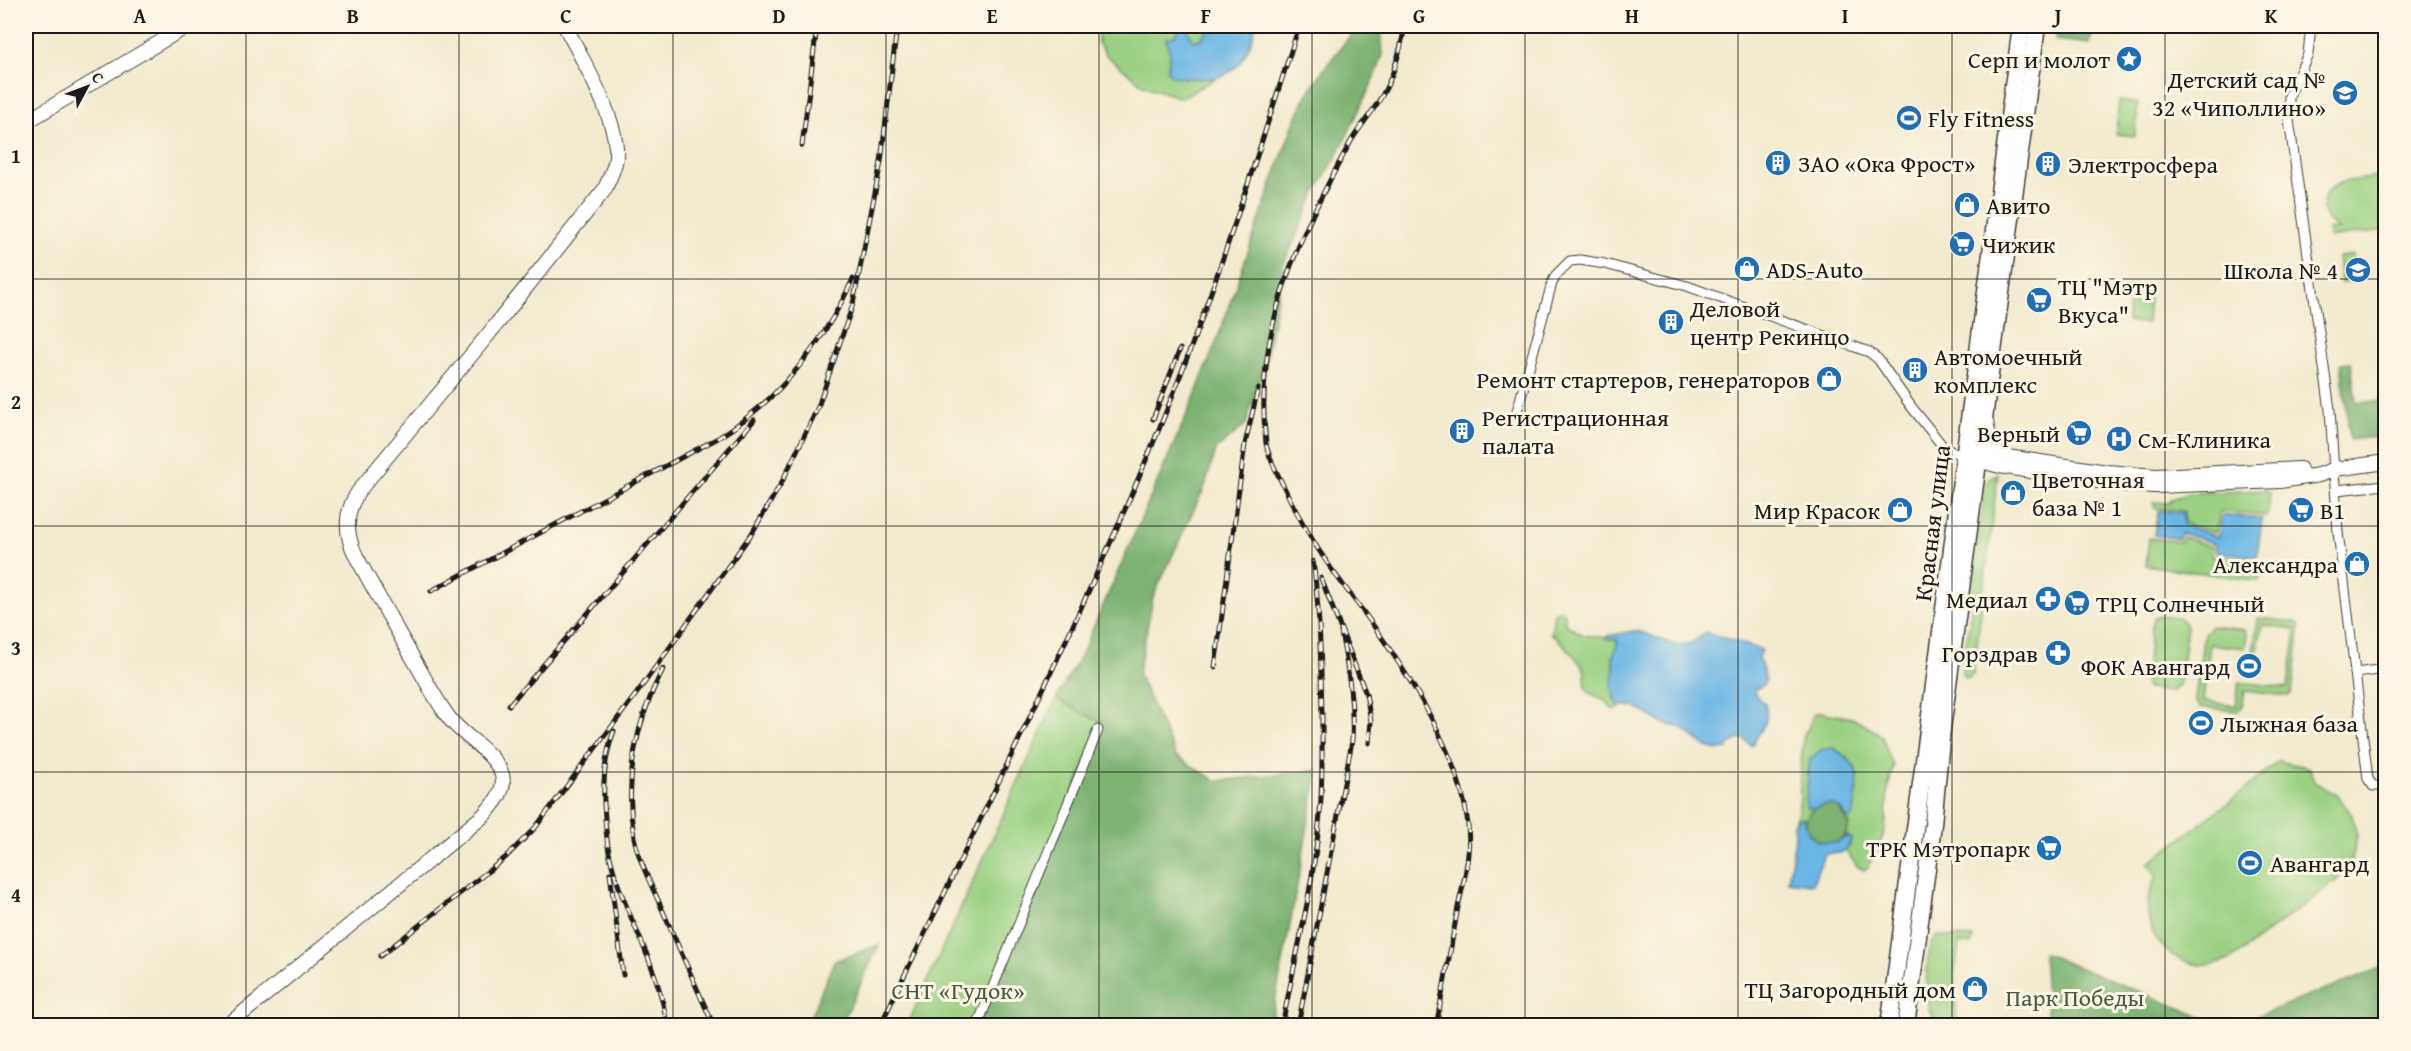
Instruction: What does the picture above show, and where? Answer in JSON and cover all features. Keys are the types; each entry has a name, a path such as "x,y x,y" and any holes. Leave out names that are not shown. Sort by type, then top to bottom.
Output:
{"highway":[{"name":"Красная улица","path":"1889,1026 1975,457 2021,26"},
{"name":"Красная улица","path":"1906,1026 1933,824 1942,729 1976,488 1975,457 1986,414 2037,26"}],"street":[{"path":"26,122 187,26"},
{"path":"227,1026 483,816 502,789 503,781 500,771 450,719 374,591 351,546 347,534 348,515 351,504 361,488 605,189 616,162 612,122 565,26"},
{"path":"2311,26 2308,54 2291,91 2288,111 2321,342 2335,469 2338,532 2368,779 2371,785 2385,786"},
{"path":"1516,415 1552,283 1556,275 1570,261 1580,260 1625,268 1687,285 1869,352 1878,359 1910,405 1945,448 1975,457 2118,484 2166,486 2280,481 2319,475 2335,469 2385,462"},
{"path":"1986,414 1988,433 2002,461"},
{"path":"1976,488 1987,473 2002,461"},
{"path":"2336,490 2385,485"},
{"path":"2355,673 2385,669"},
{"path":"977,1026 1098,730"}],"green space":[{"path":"1098,26 1181,26 1170,54 1168,70 1184,78 1216,78 1181,98 1145,86 1108,57 1098,43"},
{"path":"1186,26 1212,26 1201,39 1193,41"},
{"path":"1358,26 1381,26 1383,55 1375,77 1337,156 1316,192 1284,263 1266,358 1246,424 1216,450 1205,486 1153,597 1138,674 1176,756 1216,781 1318,770 1272,1015 1267,1026 978,1026 1102,723 1056,699 1084,649 1194,398 1216,343 1291,130 1304,100 1323,70"},
{"path":"2057,26 2093,26 2090,44 2055,40"},
{"path":"2119,101 2138,103 2135,136 2116,134"},
{"path":"2385,177 2385,230 2329,238 2328,230 2338,229 2327,219 2323,210 2325,196 2330,189 2346,181"},
{"path":"2352,255 2355,281 2341,283 2338,257"},
{"path":"2130,289 2149,290 2147,323 2127,322"},
{"path":"2351,362 2356,403 2385,400 2385,436 2350,440 2341,363"},
{"path":"1998,474 1984,587 1981,591 1974,592 1971,590 1985,484 1992,476"},
{"path":"2266,490 2270,493 2268,512 2265,516 2220,511 2216,533 2184,523 2184,511 2155,508 2153,502 2170,503 2171,499 2190,493"},
{"path":"2183,537 2213,547 2212,556 2256,560 2262,571 2259,581 2146,565 2149,538 2181,542"},
{"path":"1973,596 1982,605 1973,674 1967,679 1962,673"},
{"path":"1562,610 1565,613 1565,624 1583,635 1616,639 1617,646 1613,657 1613,689 1615,700 1621,706 1617,710 1588,692 1583,668 1565,646 1551,634 1554,613"},
{"path":"2161,615 2178,617 2187,626 2179,686 2171,692 2148,689 2144,682 2152,623 2154,618"},
{"path":"2258,618 2296,622 2300,625 2292,693 2288,696 2245,691 2242,707 2237,711 2200,707 2195,699 2204,633 2211,626 2245,630 2247,634 2245,648 2210,644 2203,701 2236,706 2239,682 2288,688 2296,630 2262,625 2258,650 2253,650"},
{"name":"СНТ «Гудок»","path":"1056,699 1102,723 978,1025 907,1026"},
{"path":"1819,712 1852,718 1877,732 1882,737 1893,766 1888,789 1885,831 1868,867 1864,870 1857,866 1845,850 1850,844 1849,836 1845,836 1849,825 1844,815 1848,819 1856,787 1856,770 1852,763 1833,748 1815,755 1811,761 1806,803 1808,808 1814,809 1806,820 1804,818 1796,820 1800,799 1804,733 1813,715"},
{"name":"Авангард","path":"2278,761 2310,768 2314,782 2337,795 2352,815 2357,836 2352,860 2336,881 2230,960 2210,965 2191,963 2175,957 2152,931 2148,914 2149,895 2157,876 2148,864 2241,793"},
{"path":"1824,803 1839,808 1849,825 1845,836 1836,843 1817,839 1810,835 1807,829 1808,815"},
{"path":"1936,936 1973,938 1971,945 1959,943 1954,976 1957,1025 1946,1025 1932,1016 1927,1000 1929,949"},
{"path":"879,945 841,1025 807,1025 834,961"},
{"name":"Парк Победы","path":"2043,953 2222,1025 2048,1025"},
{"path":"2385,966 2385,1025 2234,1025"}],"water":[{"path":"1181,26 1186,26 1193,41 1201,39 1212,26 1256,26 1251,43 1237,66 1228,73 1204,79 1172,76 1167,70 1170,54 1166,38 1175,36"},
{"path":"2158,511 2183,513 2183,525 2218,537 2223,515 2262,519 2257,557 2216,552 2216,544 2181,533 2179,539 2154,535"},
{"path":"1633,631 1669,643 1683,645 1694,641 1706,632 1762,650 1759,658 1766,680 1754,691 1765,704 1766,718 1752,746 1742,738 1729,744 1728,749 1718,750 1707,747 1680,727 1664,724 1635,707 1618,705 1611,686 1614,677 1613,657 1618,642 1616,639 1607,639 1607,636"},
{"path":"1833,748 1850,761 1857,774 1854,811 1853,816 1849,819 1840,808 1834,805 1808,808 1806,803 1810,759 1821,750"},
{"path":"1799,818 1804,818 1809,834 1817,841 1836,843 1849,836 1851,839 1843,852 1824,855 1813,883 1810,884 1788,881 1795,838 1794,824"}],"railway":[{"path":"802,146 817,26"},
{"path":"380,956 505,858 535,828 637,693 752,533 782,482 818,407 853,304 881,162 897,26"},
{"path":"880,1026 1068,636 1139,477 1206,305 1299,26"},
{"path":"1405,26 1390,81 1350,143 1297,250 1273,324 1266,363 1264,402 1267,448 1289,497 1320,552 1409,679 1447,750 1460,786 1467,820 1468,853 1436,1026"},
{"path":"431,591 718,438 740,423 761,406 797,369 828,326 853,279"},
{"path":"1153,419 1180,349"},
{"path":"1215,667 1245,444 1258,389"},
{"path":"509,705 754,420"},
{"path":"1282,1026 1308,900 1316,849 1322,783 1319,619 1313,561"},
{"path":"1321,578 1366,694 1371,721 1369,743"},
{"path":"1298,1026 1352,741 1351,700 1341,632"},
{"path":"663,669 646,709 635,751 631,794 634,837 646,874 714,1026"},
{"path":"614,731 605,766 604,784 605,823 609,850 616,879 657,981 667,1026"},
{"path":"610,873 623,975"}],"place":[{"name":"Серп и молот","path":"2129,59"},
{"name":"Детский сад № 32 «Чиполлино»","path":"2345,93"},
{"name":"Fly Fitness","path":"1909,118"},
{"name":"ЗАО «Ока Фрост»","path":"1778,163"},
{"name":"Электросфера","path":"2048,164"},
{"name":"Авито","path":"1967,205"},
{"name":"Чижик","path":"1962,244"},
{"name":"ADS-Auto","path":"1747,269"},
{"name":"Школа № 4","path":"2358,270"},
{"name":"ТЦ \"Мэтр Вкуса\"","path":"2039,300"},
{"name":"Деловой центр Рекинцо","path":"1671,322"},
{"name":"Автомоечный комплекс","path":"1915,370"},
{"name":"Ремонт стартеров, генераторов","path":"1829,379"},
{"name":"Регистрационная палата","path":"1462,431"},
{"name":"Верный","path":"2079,433"},
{"name":"См-Клиника","path":"2119,439"},
{"name":"Цветочная база № 1","path":"2013,493"},
{"name":"Мир Красок","path":"1900,510"},
{"name":"В1","path":"2301,510"},
{"name":"Александра","path":"2357,564"},
{"name":"Медиал","path":"2048,599"},
{"name":"ТРЦ Солнечный","path":"2077,603"},
{"name":"Горздрав","path":"2058,653"},
{"name":"ФОК Авангард","path":"2249,666"},
{"name":"Лыжная база","path":"2201,723"},
{"name":"ТРК Мэтропарк","path":"2049,848"},
{"name":"Авангард","path":"2250,863"},
{"name":"ТЦ Загородный дом","path":"1975,989"}]}
